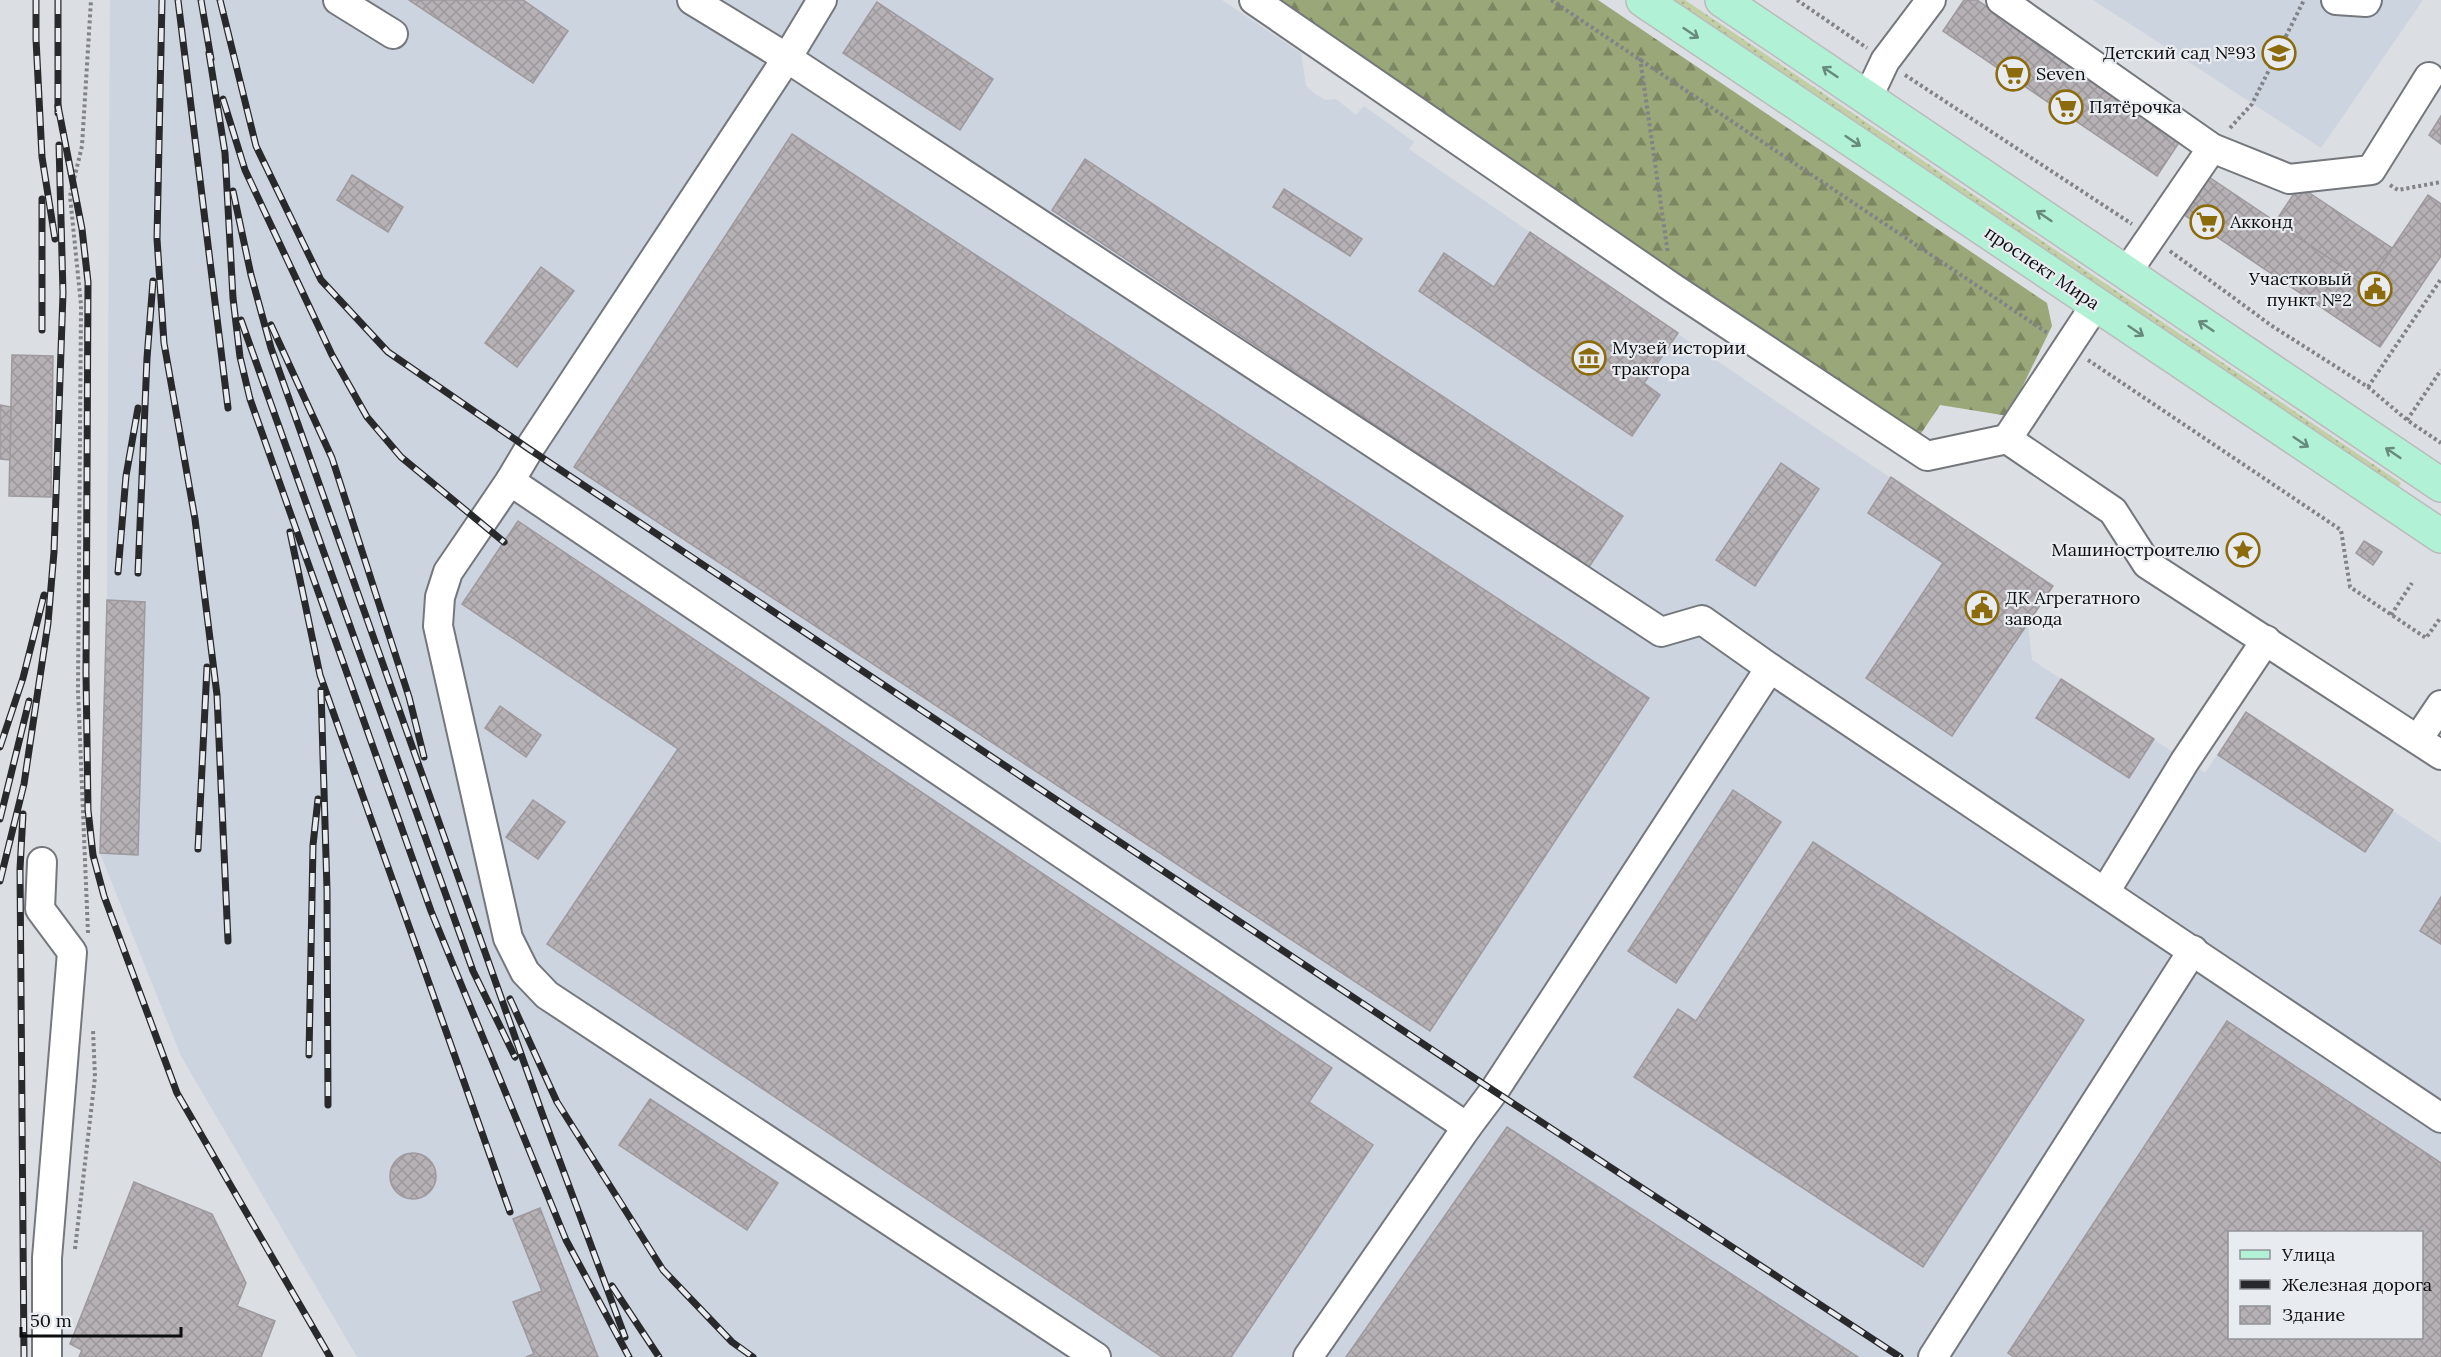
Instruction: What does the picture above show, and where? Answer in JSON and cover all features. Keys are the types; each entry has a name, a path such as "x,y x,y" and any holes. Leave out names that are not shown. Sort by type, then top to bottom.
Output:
{"main road":[{"name":"проспект Мира","path":"1643,0 2441,536"},
{"path":"1732,3 2441,485"}],"lane":[{"path":"338,0 393,34"},
{"path":"692,0 787,58 1661,632 1702,620 1770,668 2441,1118"},
{"path":"822,0 787,58 448,572 440,597 438,626 508,938 525,972 547,995 1096,1357"},
{"path":"1254,0 1673,288 1927,456 2007,439 2096,304"},
{"path":"1868,97 1885,61 1931,0"},
{"path":"2001,0 2212,148 2289,178 2371,170 2429,77"},
{"path":"2337,0 2366,2 2367,0"},
{"path":"2127,272 2212,148"},
{"path":"2007,439 2113,511 2147,564 2430,747 2441,705"},
{"path":"510,481 1467,1127"},
{"path":"2105,892 2185,761 2266,640"},
{"path":"1308,1357 1494,1091 1770,668"},
{"path":"42,862 40,909 72,952 47,1258 47,1357"},
{"path":"1933,1357 2193,950"}],"path":[{"path":"88,937 78,691 81,305 69,196 82,146 91,0"},
{"path":"1551,0 2057,340"},
{"path":"1797,0 1871,50"},
{"path":"2212,148 2252,104 2304,0"},
{"path":"1640,58 1673,288"},
{"path":"1901,72 2141,230"},
{"path":"2371,170 2398,190 2441,182"},
{"path":"2168,248 2272,326 2368,387 2407,420 2441,443"},
{"path":"2368,387 2441,279"},
{"path":"2078,353 2341,530 2350,587 2426,638 2441,617"},
{"path":"2407,420 2441,370"},
{"path":"2391,615 2412,583"},
{"path":"75,1252 95,1077 92,1019"}],"shaded area":[{"path":"110,0 1222,0 1301,53 1306,86 1315,94 1325,100 1336,99 1356,115 1364,106 1414,142 1409,149 1783,406 2053,586 2028,623 2032,660 2205,773 2246,712 2441,843 2441,1357 357,1357 181,1056 100,853 107,600"},
{"name":"Детский сад №93","path":"2093,0 2423,0 2321,148"}],"green space":[{"path":"1261,0 1598,0 2047,303 2052,326 2008,416 1940,405 1920,435"},
{"path":"1669,0 1685,0 2401,483 2396,491"}],"building":[{"path":"409,0 523,0 568,31 533,83"},
{"path":"1964,0 1977,0 2182,138 2157,176 1943,31"},
{"path":"877,2 993,79 960,130 843,53"},
{"path":"2441,116 2441,144 2429,135"},
{"path":"792,134 1649,698 1430,1031 574,467"},
{"path":"1085,159 1623,516 1589,567 1052,210"},
{"path":"352,175 403,207 388,232 337,200"},
{"path":"2206,175 2368,284 2428,195 2441,204 2441,256 2380,347 2180,212"},
{"path":"2299,186 2392,248 2368,284 2275,222"},
{"path":"1284,189 1362,239 1350,256 1273,207"},
{"name":"Музей истории трактора","path":"1530,232 1678,333 1644,383 1660,395 1632,436 1419,291 1444,253 1494,287"},
{"path":"541,267 574,291 517,367 485,343"},
{"path":"12,355 53,356 51,497 9,496"},
{"path":"0,405 11,407 10,460 0,459"},
{"path":"1781,463 1819,489 1755,586 1716,560"},
{"path":"1891,477 2053,586 1952,736 1866,678 1943,563 1868,513"},
{"path":"518,521 1332,1068 1309,1102 1373,1145 1231,1357 1162,1357 547,944 678,749 462,604"},
{"path":"2364,541 2382,552 2373,565 2356,553"},
{"path":"107,600 145,602 138,855 100,853"},
{"path":"2061,679 2154,739 2129,778 2036,718"},
{"path":"500,706 541,735 526,757 485,728"},
{"path":"2246,712 2393,810 2365,852 2218,755"},
{"path":"1733,790 1781,822 1676,983 1628,951"},
{"path":"533,800 565,822 538,859 506,837"},
{"path":"1813,842 2084,1020 1923,1267 1634,1077 1678,1009 1696,1021"},
{"path":"2441,897 2441,944 2420,931"},
{"path":"2227,1021 2441,1163 2441,1357 2014,1357 2008,1353"},
{"path":"650,1099 778,1183 747,1230 619,1145"},
{"path":"1507,1127 1858,1357 1346,1357"},
{"path":"413,1153 422,1154 430,1159 435,1167 435,1185 430,1193 422,1198 413,1199 404,1198 396,1193 391,1185 390,1176 391,1167 396,1159 404,1154"},
{"path":"134,1182 212,1214 246,1283 237,1306 275,1321 261,1357 79,1357 82,1350 70,1344"},
{"path":"540,1208 598,1357 526,1357 534,1354 513,1302 542,1291 513,1219"}],"railway":[{"path":"36,0 42,157 55,239"},
{"path":"58,0 58,113"},
{"path":"162,0 157,239 164,343 195,519 217,695 228,941"},
{"path":"178,0 228,408"},
{"path":"201,0 211,59"},
{"path":"220,0 256,146 321,280 388,352 529,449 1494,1091 1900,1357"},
{"path":"209,53 225,153 233,298 240,357 250,399 431,911 566,1240 629,1357"},
{"path":"223,99 245,170 332,355 367,417 401,457 504,542"},
{"path":"58,106 82,229 88,282 86,673 88,810 93,855 104,896 177,1093 330,1357"},
{"path":"0,881 24,784 48,623 54,552 63,293 59,145"},
{"path":"233,191 251,275 271,348 543,1116 625,1337"},
{"path":"42,199 42,330"},
{"path":"138,573 147,358 153,281"},
{"path":"241,320 473,971 515,1057"},
{"path":"271,325 332,458 409,697 424,757"},
{"path":"118,572 126,476 138,408"},
{"path":"290,532 320,675 510,1212"},
{"path":"0,747 23,678 44,595"},
{"path":"198,849 207,667"},
{"path":"321,690 327,890 328,1105"},
{"path":"0,819 29,701"},
{"path":"309,1055 313,845 318,799"},
{"path":"23,814 20,869 24,1357"},
{"path":"510,999 557,1102 663,1270 732,1342 753,1357"},
{"path":"612,1286 659,1357"}],"place":[{"name":"Детский сад №93","path":"2279,53"},
{"name":"Seven","path":"2013,74"},
{"name":"Пятёрочка","path":"2066,107"},
{"name":"Акконд","path":"2207,222"},
{"name":"Участковый пункт №2","path":"2375,289"},
{"name":"Музей истории трактора","path":"1589,358"},
{"name":"Машиностроителю","path":"2243,550"},
{"name":"ДК Агрегатного завода","path":"1982,608"}]}
